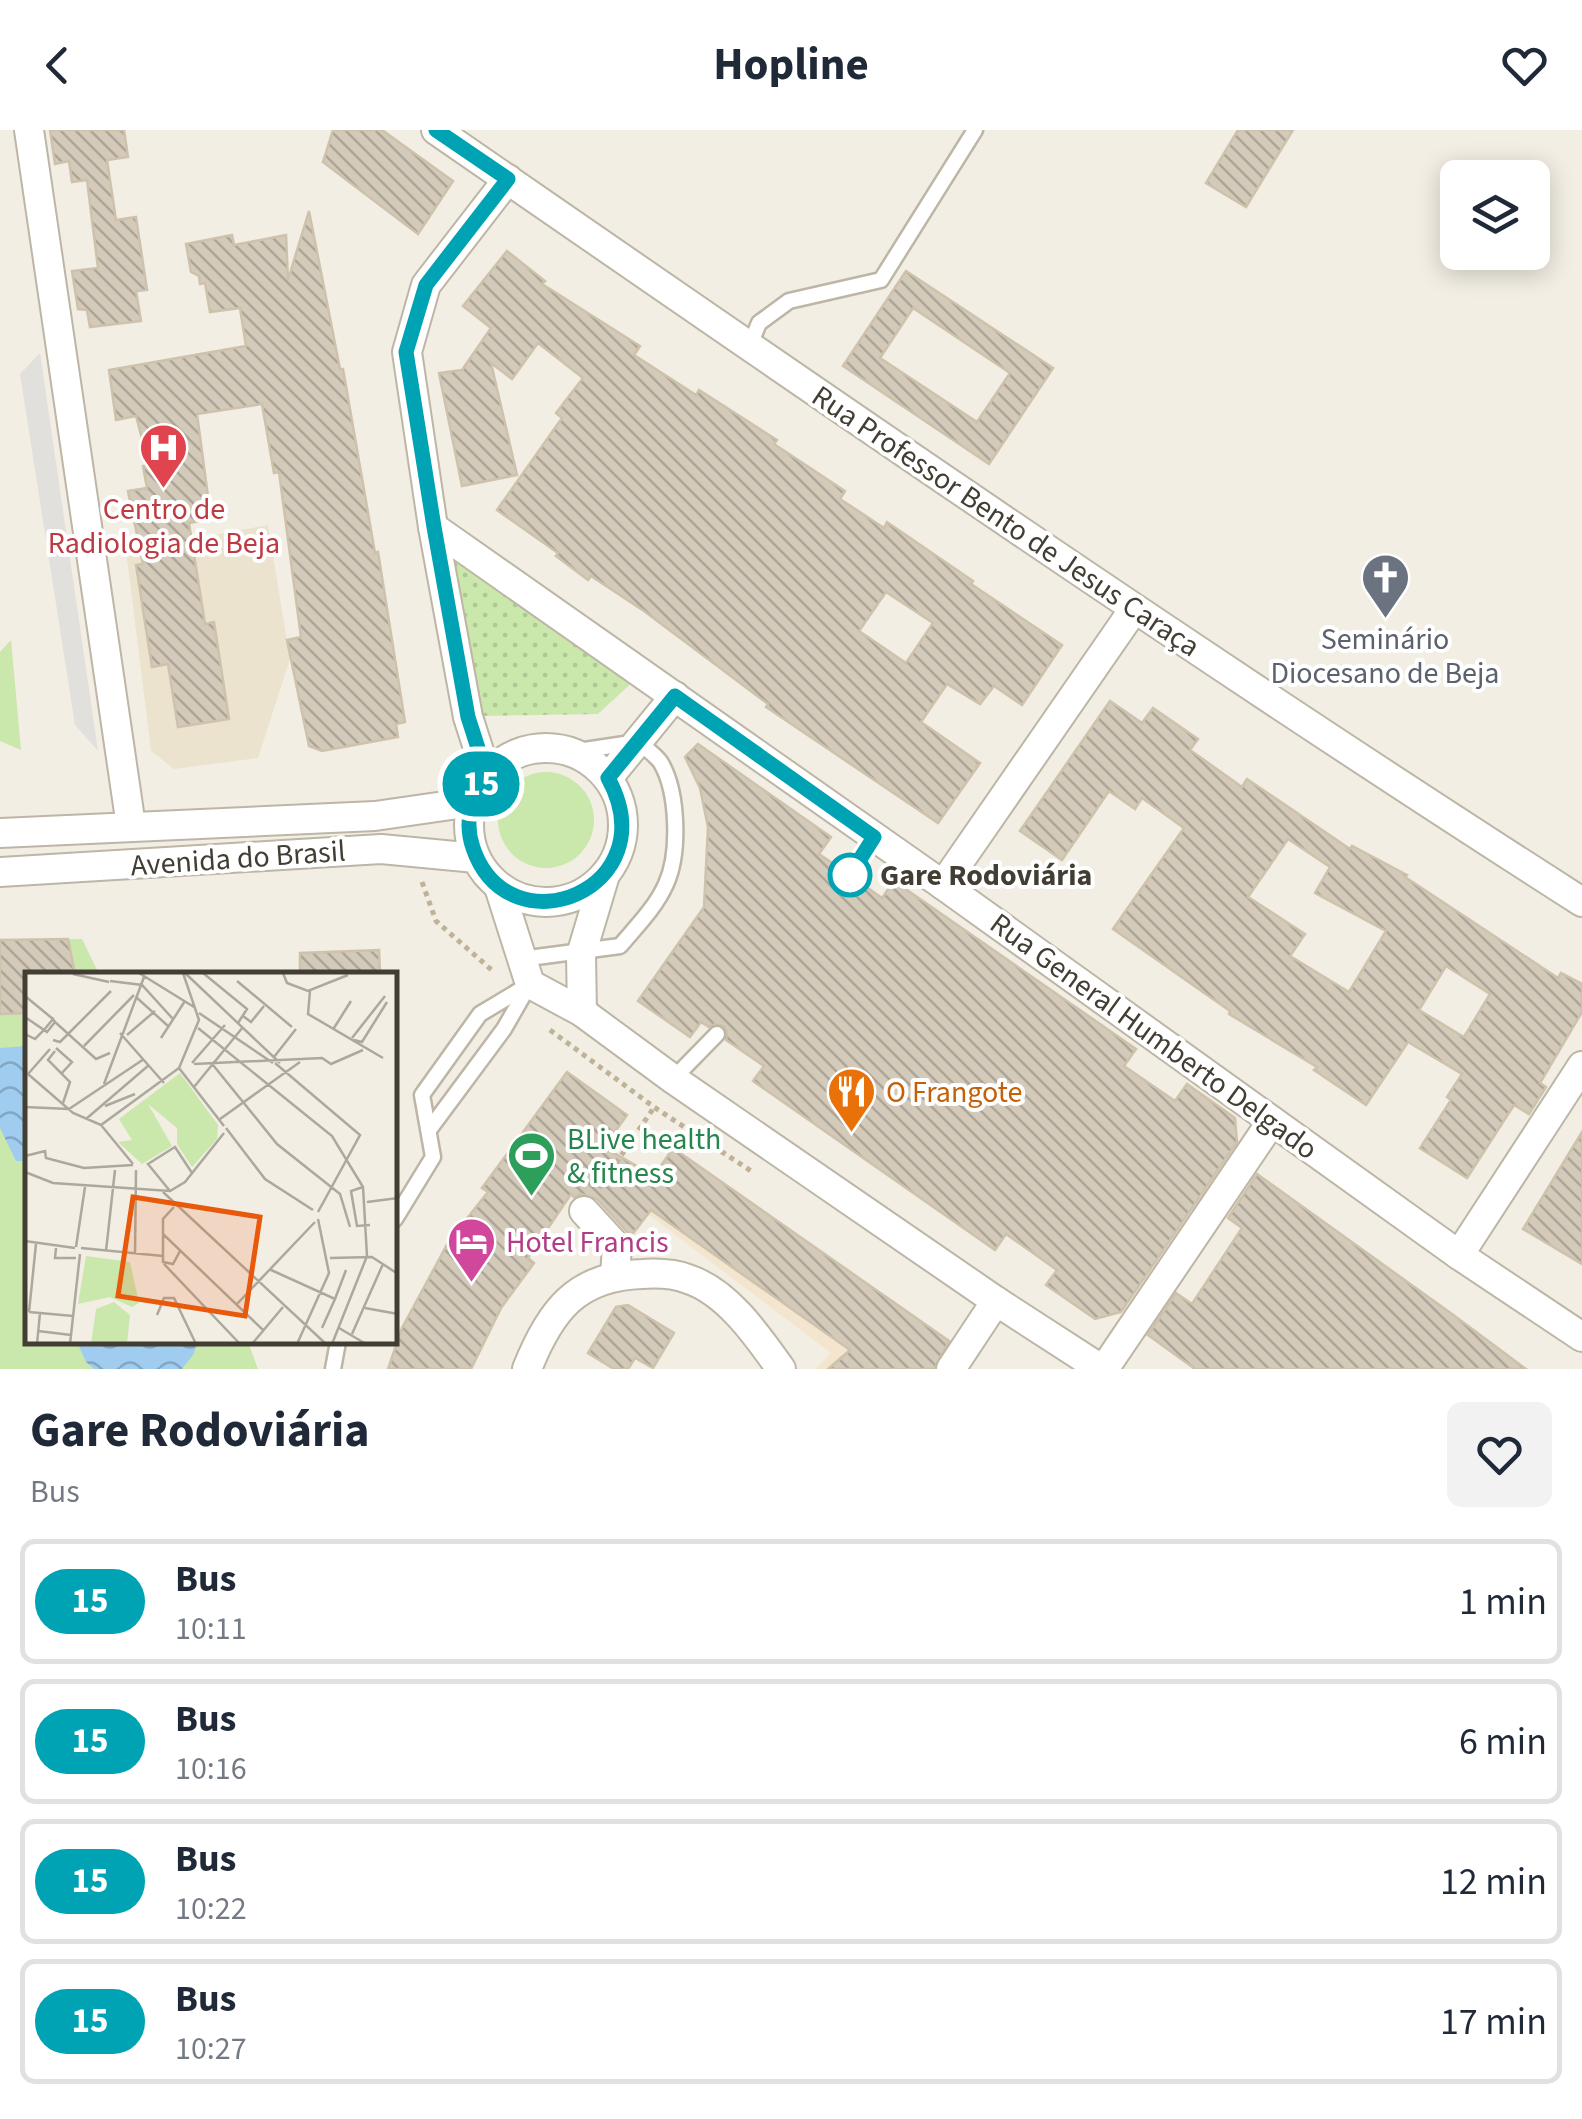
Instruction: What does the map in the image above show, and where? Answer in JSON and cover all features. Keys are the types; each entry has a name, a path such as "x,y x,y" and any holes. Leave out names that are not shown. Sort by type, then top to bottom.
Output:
{"street":[{"path":"29,130 132,826"},
{"name":"Rua Professor Bento de Jesus Caraça","path":"436,130 1134,610 1582,902"},
{"path":"487,776 468,717 406,352 426,285 508,179"},
{"name":"Rua General Humberto Delgado","path":"434,527 1459,1255 1582,1337"},
{"path":"943,885 1134,610"},
{"path":"608,778 675,696"},
{"path":"582,1012 583,950 605,876 620,848 623,817 618,796 608,778 591,762 571,752 548,748 525,750 504,760 487,776 472,802 468,821 476,858 500,887 520,898 554,901 587,890 605,876"},
{"name":"Avenida do Brasil","path":"0,833 376,816 472,802"},
{"name":"Avenida do Brasil","path":"0,872 381,849 476,858"},
{"path":"500,887 520,985 582,1012 996,1302 1102,1369 1272,1121"},
{"path":"1459,1255 1582,1066"},
{"path":"584,1211 617,1247 616,1275"},
{"path":"528,1369 540,1337 566,1301 587,1286 616,1275 654,1273 690,1279 726,1302 781,1369"},
{"path":"951,1369 996,1302"}],"lane":[{"path":"750,345 759,323 789,300 881,280 975,130"},
{"path":"398,1211 433,1157 422,1095 480,1014 520,985 583,950 620,946 668,882 676,836 672,792 660,760 638,742 571,752"},
{"path":"850,875 874,837"},
{"path":"429,1130 504,1029 520,985"},
{"path":"673,1079 718,1034"},
{"path":"333,1369 338,1344"}],"path":[{"path":"420,878 436,921 490,966 520,985 568,1046 768,1183"},
{"path":"584,1211 673,1079"}],"shaded area":[{"path":"40,353 98,751 75,725 20,374"},
{"path":"268,525 290,659 258,758 174,769 151,751 126,551"},
{"path":"655,1167 923,1369 815,1369 831,1353 632,1202"}],"green space":[{"path":"451,556 636,679 598,714 479,716"},
{"path":"11,640 21,750 0,741 0,652"},
{"path":"546,772 564,776 580,786 590,802 594,820 590,838 580,854 564,864 546,868 528,864 512,854 502,838 498,820 502,802 512,786 528,776"},
{"path":"82,939 98,972 25,972 25,1344 249,1344 258,1369 0,1369 0,940"}],"water":[{"path":"25,1046 25,1161 16,1161 0,1128 0,1048"},
{"path":"78,1344 197,1344 182,1369 94,1369"}],"building":[{"path":"50,130 124,130 128,157 107,160 116,220 136,217 147,290 136,291 141,321 90,327 87,310 78,309 72,271 98,268 87,180 72,182 69,161 55,164"},
{"path":"333,130 382,130 453,181 418,234 323,162"},
{"path":"1238,130 1293,130 1246,207 1206,183"},
{"path":"309,211 343,369 375,553 378,552 405,722 396,724 398,737 322,751 309,746 287,640 301,637 279,472 274,473 262,404 197,414 211,519 189,523 205,624 214,622 229,719 178,727 168,664 152,667 136,565 143,564 128,491 147,488 143,466 149,465 136,416 116,420 109,370 246,346 240,308 210,312 205,283 200,284 199,276 191,272 186,244 232,235 234,245 286,235 288,280"},
{"path":"507,251 545,281 542,284 640,346 634,355 696,395 699,390 777,440 774,444 845,491 840,499 884,528 887,522 1062,645 1022,705 994,686 980,704 947,684 921,722 980,763 938,823 766,707 768,704 644,611 591,576 588,580 556,556 558,553 497,510 562,418 556,413 583,378 538,343 512,379 491,363 517,475 462,486 439,373 462,370 491,328 463,306","holes":["886,592 933,623 906,663 859,631"]},
{"path":"906,271 1053,368 989,464 843,366","holes":["913,308 1010,373 977,422 880,358"]},
{"path":"1110,701 1142,723 1153,708 1198,739 1190,750 1242,787 1247,779 1350,849 1352,846 1407,875 1558,978 1561,973 1582,984 1582,1012 1540,1083 1546,1087 1529,1114 1514,1105 1467,1178 1420,1148 1451,1100 1447,1097 1462,1074 1408,1042 1366,1105 1314,1070 1317,1067 1229,1014 1230,1011 1113,929 1184,828 1142,798 1135,809 1109,791 1062,860 1020,831","holes":["1288,839 1330,867 1315,893 1386,931 1349,992 1290,956 1305,934 1248,897","1446,966 1490,994 1464,1037 1419,1010"]},
{"name":"Gare Rodoviária","path":"698,744 831,837 819,854 841,869 838,875 842,883 849,886 858,881 882,898 894,881 1136,1049 1124,1066 1175,1101 1187,1084 1235,1118 1237,1142 1121,1312 1095,1319 1046,1285 1057,1270 1006,1234 995,1250 753,1081 764,1066 726,1040 724,1026 709,1027 701,1022 690,1037 638,1001 704,907 708,827 700,788 685,757"},
{"path":"68,939 75,972 25,972 25,1013 0,1014 0,940"},
{"path":"379,950 380,972 300,972 300,953"},
{"path":"567,1072 627,1115 604,1147 654,1176 673,1148 949,1341 934,1369 828,1369 850,1350 651,1210 631,1236 597,1199 571,1194 528,1258 534,1263 501,1308 471,1369 388,1369 402,1328 449,1241 488,1192 482,1188"},
{"path":"1582,1132 1582,1264 1523,1229"},
{"path":"1257,1174 1526,1369 1195,1369 1148,1335 1176,1293 1192,1304 1242,1228 1228,1218"},
{"path":"628,1305 674,1333 653,1368 635,1358 628,1369 614,1369 588,1353 616,1307"}],"bus line":[{"name":"15","path":"436,130 508,179 426,285 406,352 468,717 487,776 472,802 468,821 476,858 500,887 520,898 542,902 566,900 605,876 616,858 623,817 608,778 675,696 874,837 850,875"}],"place":[{"name":"Centro de Radiologia de Beja","path":"164,490"},
{"name":"Seminário Diocesano de Beja","path":"1385,620"},
{"name":"Gare Rodoviária","path":"850,875"},
{"name":"O Frangote","path":"851,1134"},
{"name":"BLive health & fitness","path":"532,1198"},
{"name":"Hotel Francis","path":"471,1284"}]}
